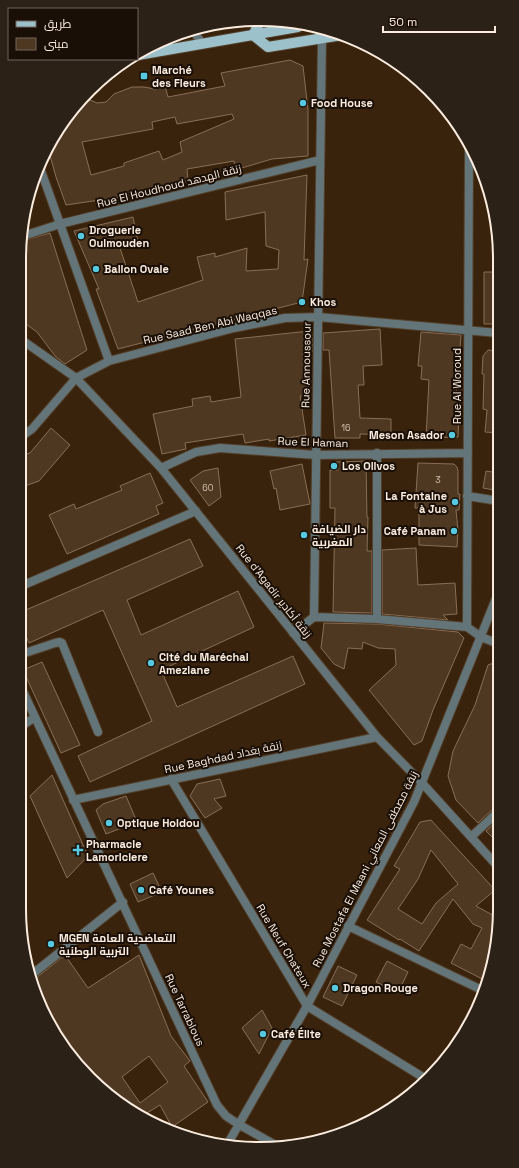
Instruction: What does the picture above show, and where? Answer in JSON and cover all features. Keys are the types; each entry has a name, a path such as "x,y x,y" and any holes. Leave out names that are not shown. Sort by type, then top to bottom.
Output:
{"main road":[{"path":"253,35 258,26"},
{"path":"151,53 291,28"},
{"path":"253,35 268,47 330,37"}],"street":[{"path":"196,35 202,44"},
{"name":"Rue Annoussour","path":"314,617 322,38"},
{"name":"Rue Al Woroud","path":"467,627 469,156"},
{"name":"Rue El Houdhoud زنقة الهدهد","path":"27,235 60,224 320,160"},
{"path":"42,174 109,361"},
{"name":"Rue Saad Ben Abi Waqqas","path":"76,378 109,361 234,328 285,318 318,317 493,332"},
{"name":"Rue d'Agadir زنقة أكادير","path":"26,343 76,378 161,468 377,737 423,784 493,861"},
{"path":"26,433 32,429 76,378"},
{"name":"Rue El Haman","path":"161,468 196,452 220,448 316,455 468,453"},
{"path":"377,453 377,619"},
{"path":"467,496 493,500"},
{"path":"26,584 196,511"},
{"name":"Rue Mostafa El Maani زنقة مصطفى المعاني","path":"230,1140 307,1006 423,784 493,606"},
{"path":"293,633 314,617 377,619 467,627 481,637 493,642"},
{"path":"26,653 55,643 62,643 98,732"},
{"name":"Rue Tarrablous","path":"26,698 73,800 123,902 213,1097 223,1113 238,1124 272,1142"},
{"path":"26,724 35,718"},
{"name":"Rue Baghdad زنقة بغداد","path":"73,800 377,737"},
{"name":"Rue Neuf Chateux","path":"171,779 307,1006 422,1077"},
{"path":"471,837 493,817"},
{"path":"35,972 123,902"},
{"path":"348,926 479,989"}],"building":[{"path":"290,60 303,66 308,110 308,156 272,159 235,170 234,161 187,169 188,181 127,196 66,205 50,156 74,117 89,100 97,103 106,102 114,94 132,87 155,89 165,86 168,97 225,86 221,73","holes":["232,114 234,119 180,142 182,152 163,160 159,151 124,163 124,166 91,175 82,142 153,129 152,122 175,117 177,124"]},
{"path":"307,175 304,260 308,259 302,302 118,349 96,289 99,289 74,231 133,217 138,242 120,248 138,302 203,280 197,257 215,253 215,257 247,248 246,271 278,269 279,250 266,246 265,212 226,220 225,192"},
{"path":"50,233 87,350 65,364 55,356 37,332 26,324 27,240"},
{"path":"484,272 493,272 493,324 484,324"},
{"path":"380,329 382,365 363,366 364,385 358,385 360,418 391,419 391,435 360,434 360,438 335,438 329,350 323,350 323,333"},
{"path":"309,331 309,334 312,334 312,352 303,353 310,395 300,396 306,435 245,443 243,434 185,443 186,449 162,454 153,414 193,406 192,399 210,396 211,402 241,397 235,339"},
{"path":"421,332 461,335 456,399 460,399 458,437 426,438 429,380 421,379 422,366 418,366"},
{"path":"488,350 493,350 493,433 485,432 487,410 483,409 483,356"},
{"path":"51,428 70,445 39,481 26,486 26,454 30,453"},
{"path":"366,461 368,517 367,551 372,551 372,613 333,612 335,508 330,508 330,470 337,470 336,462"},
{"path":"418,463 454,464 457,467 458,494 460,494 459,510 456,510 458,530 457,547 419,545 419,508 415,508"},
{"path":"302,464 310,504 280,510 276,488 274,489 270,471"},
{"path":"218,468 221,497 209,506 190,480 203,471"},
{"path":"486,471 493,472 493,490 483,488"},
{"path":"150,473 163,503 156,506 159,514 67,554 49,515 74,504 76,509 122,490 120,486"},
{"name":"Cité du Maréchal Ameziane","path":"190,539 203,566 127,600 141,635 238,591 254,627 161,670 177,707 293,656 305,684 90,782 78,756 152,721 103,610 29,643 26,636 26,610"},
{"path":"416,548 418,585 455,583 457,614 443,615 448,620 382,614 382,550"},
{"path":"324,623 377,624 458,632 464,638 433,710 422,741 414,745 369,690 396,665 395,649 378,648 363,642 362,649 348,648 344,669 334,664 321,648"},
{"path":"42,662 80,745 61,753 26,677 26,669"},
{"path":"493,663 493,809 478,823 456,800 448,776 453,751 475,705 488,665"},
{"path":"52,775 88,856 67,878 30,796"},
{"path":"220,779 226,796 214,799 222,808 205,818 190,796 197,784"},
{"path":"126,796 137,822 106,834 96,810 103,804"},
{"path":"431,820 493,888 493,892 476,906 493,915 489,954 482,979 451,963 461,944 471,949 482,928 473,924 453,899 419,951 367,920 400,869 394,866 420,822","holes":["431,850 458,884 436,903 422,924 398,909 418,879"]},
{"path":"493,824 493,838 486,831"},
{"path":"153,873 162,892 138,902 130,884"},
{"path":"65,955 88,988 139,955 171,1036 190,1061 184,1066 208,1102 174,1126 170,1124 160,1105 147,1113 117,1094 94,1074 74,1051 50,1012 36,978","holes":["149,1056 168,1082 140,1103 122,1077"]},
{"path":"387,961 408,972 398,993 376,982"},
{"path":"338,966 357,975 342,1006 323,997"},
{"path":"262,1010 272,1028 259,1054 242,1028"}],"place":[{"name":"Marché des Fleurs","path":"144,76"},
{"name":"Food House","path":"303,103"},
{"name":"Droguerie Oulmouden","path":"81,236"},
{"name":"Ballon Ovale","path":"96,269"},
{"name":"Khos","path":"302,302"},
{"name":"Meson Asador","path":"452,435"},
{"name":"Los Olivos","path":"334,466"},
{"name":"La Fontaine à Jus","path":"455,502"},
{"name":"Café Panam","path":"454,531"},
{"name":"دار الضيافة المغربية","path":"304,535"},
{"name":"Cité du Maréchal Ameziane","path":"151,663"},
{"name":"Optique Hoidou","path":"109,823"},
{"name":"Pharmacie Lamoriciere","path":"78,850"},
{"name":"Café Younes","path":"141,890"},
{"name":"MGEN التعاضدية العامة التربية الوطنية","path":"51,944"},
{"name":"Dragon Rouge","path":"335,988"},
{"name":"Café Élite","path":"263,1034"}]}
